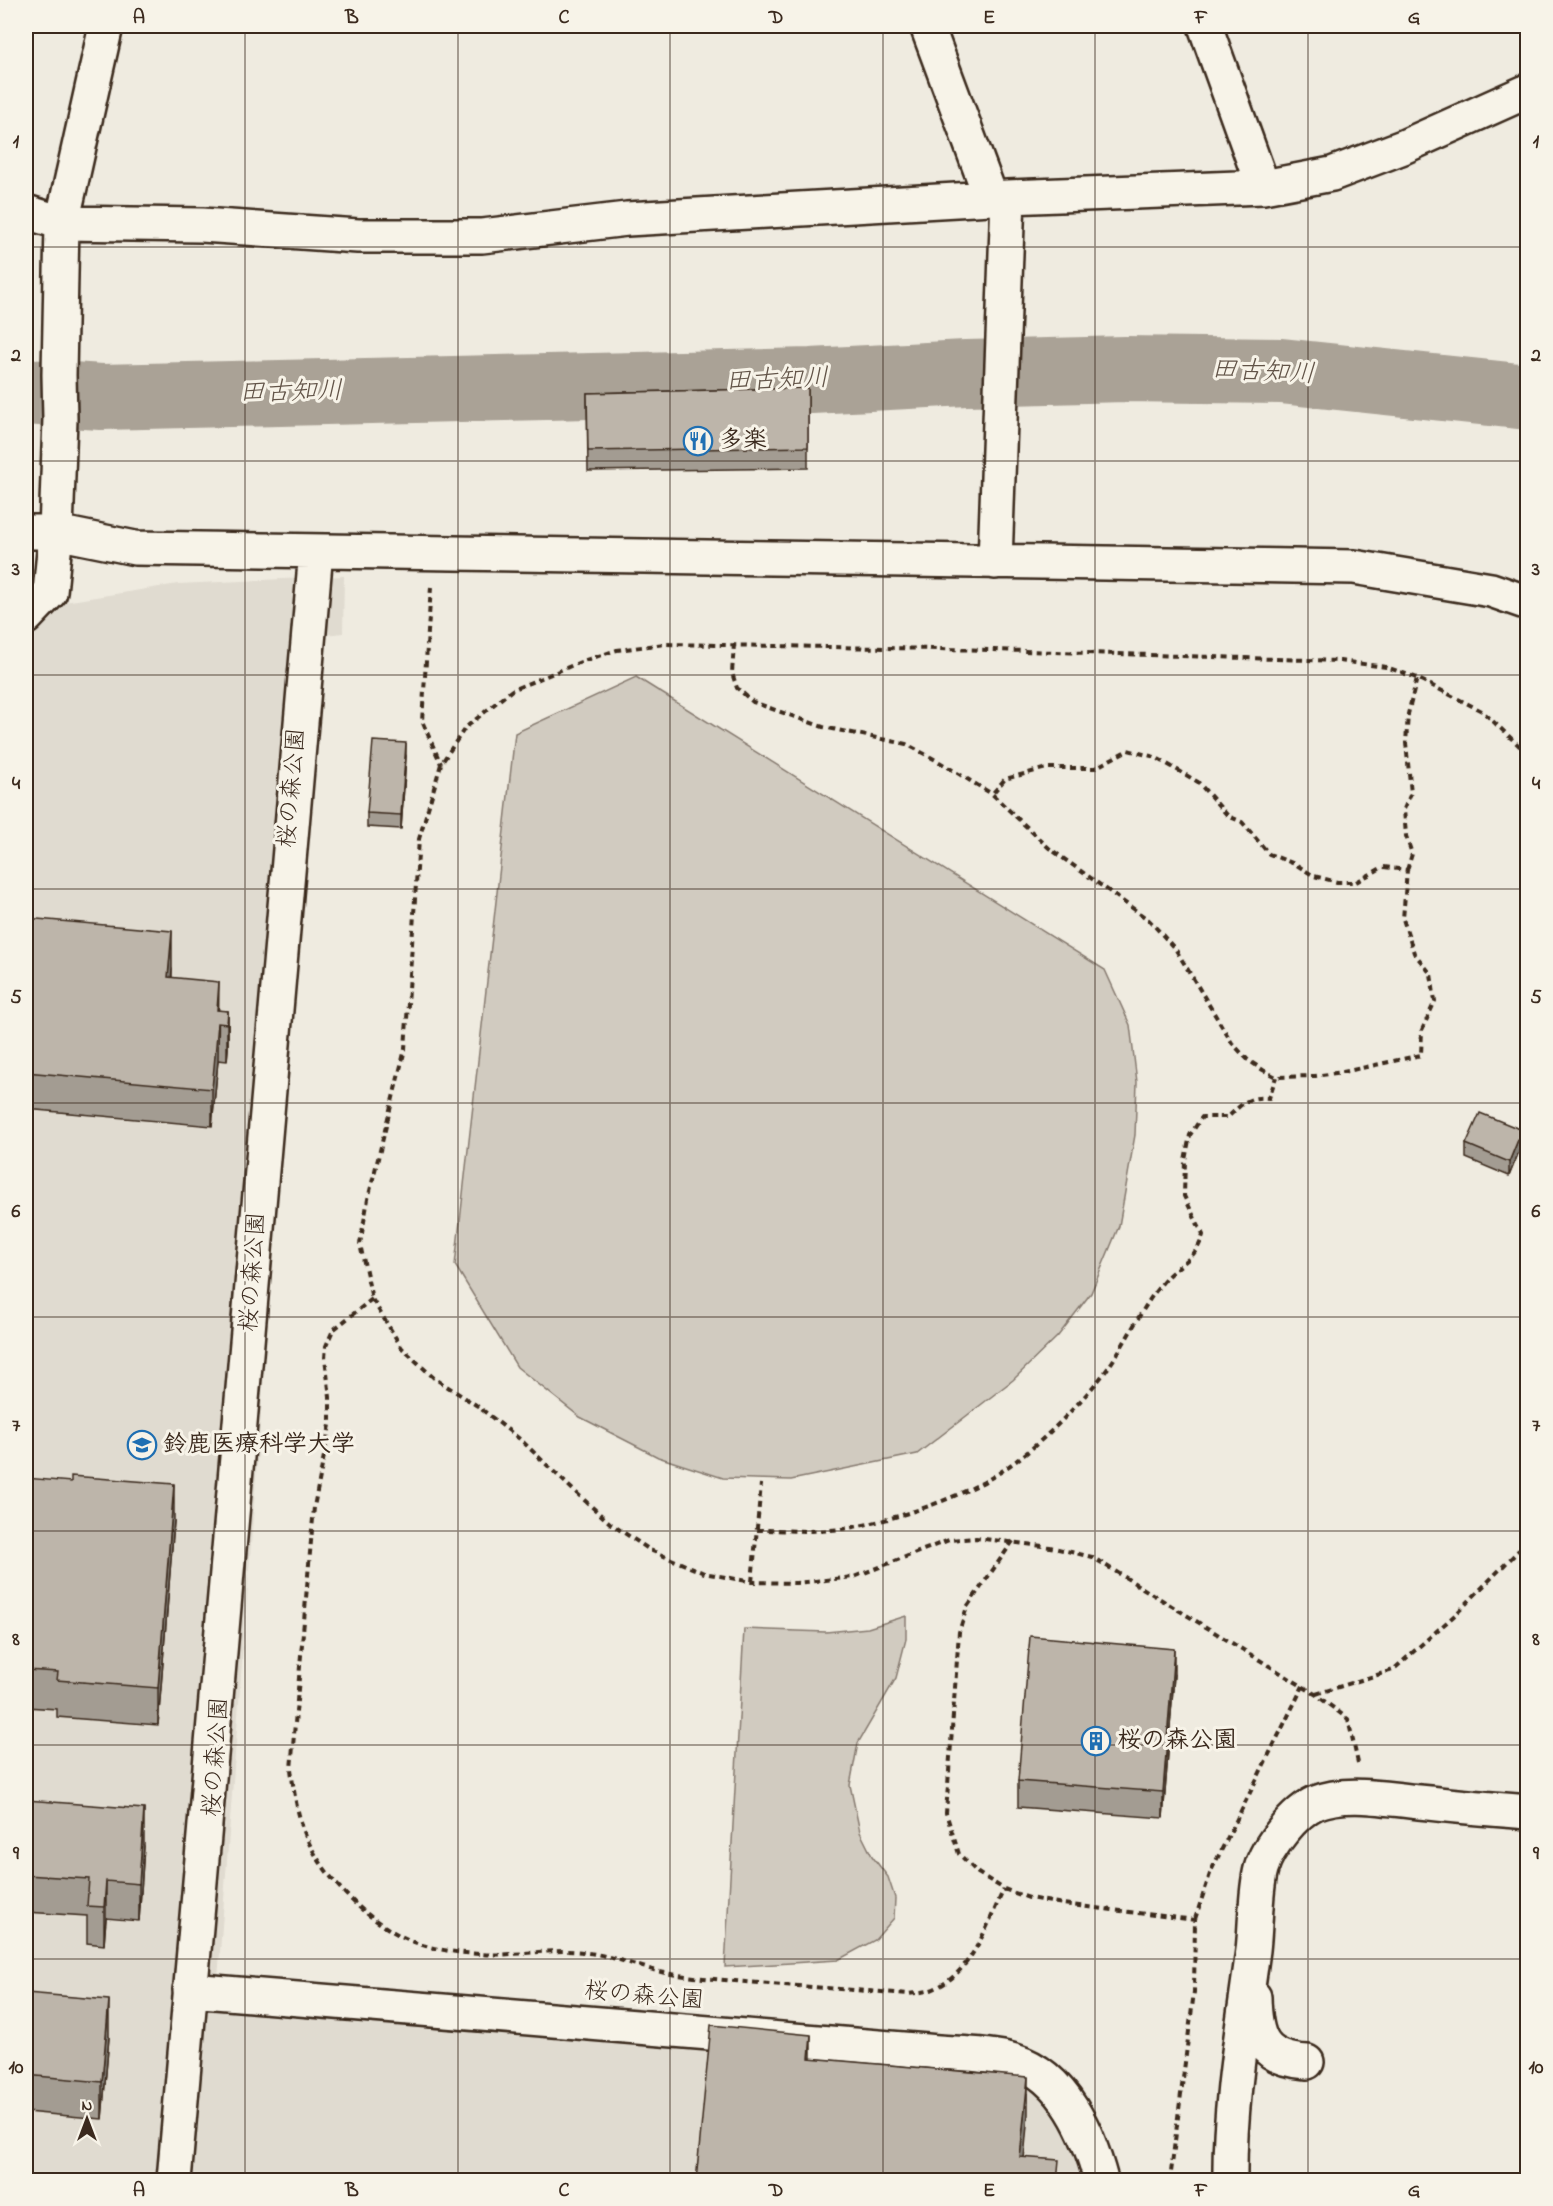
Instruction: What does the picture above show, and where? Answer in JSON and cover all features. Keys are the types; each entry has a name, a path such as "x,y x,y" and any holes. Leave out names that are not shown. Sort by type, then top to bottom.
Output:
{"street":[{"path":"26,617 50,592 41,532 60,419 62,223 106,26"},
{"path":"927,26 999,198 1001,402 995,562"},
{"path":"1205,26 1263,187"},
{"path":"26,212 62,223 202,225 358,236 482,236 627,219 999,198 1263,187 1332,174 1404,147 1527,91"},
{"path":"41,532 135,548 1354,567 1491,590 1527,603"},
{"path":"174,2181 316,551"},
{"path":"1230,2181 1229,2149 1240,2040 1262,1868 1270,1850 1290,1822 1314,1803 1339,1797 1366,1797 1527,1812"},
{"path":"1253,1948 1256,2029 1267,2047 1279,2058 1307,2062"},
{"path":"190,1990 927,2051 1014,2061 1036,2070 1057,2091 1078,2119 1101,2181"}],"path":[{"path":"432,553 422,721 441,764"},
{"path":"1358,1765 1348,1719 1303,1686 1092,1557 1013,1541 976,1538 949,1540 854,1577 796,1583 752,1582 704,1573 650,1550 611,1524 521,1440 476,1405 434,1378 402,1348 372,1299 360,1244 368,1199 405,1049 419,839 441,764 465,728 512,690 616,650 665,644 994,650 1340,661 1386,667 1417,678 1482,711 1527,754"},
{"path":"734,644 732,673 737,688 753,702 823,727 906,744 992,794 1049,848 1149,920 1176,950 1232,1043 1248,1059 1276,1077 1315,1076 1342,1072 1421,1055 1422,1030 1435,1002 1431,974 1414,953 1403,919 1407,870 1412,854 1406,836 1404,809 1411,793 1406,743 1407,714 1417,678"},
{"path":"992,794 1005,778 1047,768 1095,768 1128,750 1155,757 1198,782 1228,816 1242,822 1269,854 1295,864 1314,876 1337,882 1356,882 1383,867 1407,870"},
{"path":"757,1530 848,1528 916,1510 967,1490 1008,1468 1040,1441 1098,1381 1124,1347 1152,1295 1198,1250 1203,1235 1184,1196 1185,1160 1190,1135 1202,1117 1228,1117 1242,1103 1254,1097 1269,1098 1276,1077"},
{"path":"372,1299 333,1330 327,1346 330,1425 314,1507 291,1769 294,1792 308,1841 320,1863 337,1885 358,1906 375,1920 393,1930 424,1945 449,1951 483,1954 564,1951 589,1953 674,1974 908,1994 931,1990 961,1968 975,1951 1004,1889"},
{"path":"752,1582 760,1484"},
{"path":"1013,1541 968,1607 959,1632 946,1813 959,1854 978,1873 1004,1889 1029,1898 1195,1920"},
{"path":"1315,1694 1393,1670 1457,1613 1527,1541"},
{"path":"1170,2181 1194,1992 1195,1920 1211,1871 1303,1686"}],"shaded area":[{"name":"鈴鹿医療科学大学","path":"344,576 343,633 325,635 299,911 218,1979 775,2026 1039,2051 1100,2120 1119,2180 26,2180 26,638 58,603 178,584"},
{"path":"636,677 1105,970 1130,1025 1137,1082 1135,1135 1119,1226 1091,1293 1058,1336 1013,1380 917,1454 791,1480 723,1478 658,1457 580,1417 517,1367 455,1265 515,733"},
{"path":"906,1616 906,1639 896,1678 858,1743 850,1785 860,1832 872,1856 888,1877 895,1898 894,1918 875,1940 838,1960 725,1967 744,1629 826,1632 868,1628"}],"building":[{"name":"多楽","path":"808,388 808,447 588,451 587,393"},
{"path":"373,741 406,743 401,815 367,813"},
{"path":"26,918 172,931 168,977 219,982 217,1010 228,1011 227,1024 218,1023 212,1089 26,1072"},
{"path":"1480,1113 1522,1130 1509,1162 1466,1144"},
{"path":"71,1476 174,1484 158,1688 57,1680 58,1672 26,1670 26,1478 71,1482"},
{"name":"桜の森公園","path":"1030,1636 1174,1649 1163,1792 1018,1781"},
{"path":"26,1800 144,1809 139,1884 106,1881 104,1907 87,1906 89,1879 26,1875"},
{"path":"26,1993 109,2000 102,2082 26,2075"},
{"path":"711,2025 811,2035 809,2058 1028,2077 1020,2157 1059,2160 1057,2181 696,2181"}],"waterway":[{"name":"田古知川","path":"26,392 101,397 811,381 966,373 1125,369 1281,371 1528,397"}],"place":[{"name":"多楽","path":"698,441"},
{"name":"鈴鹿医療科学大学","path":"142,1445"},
{"name":"桜の森公園","path":"1096,1741"}]}
